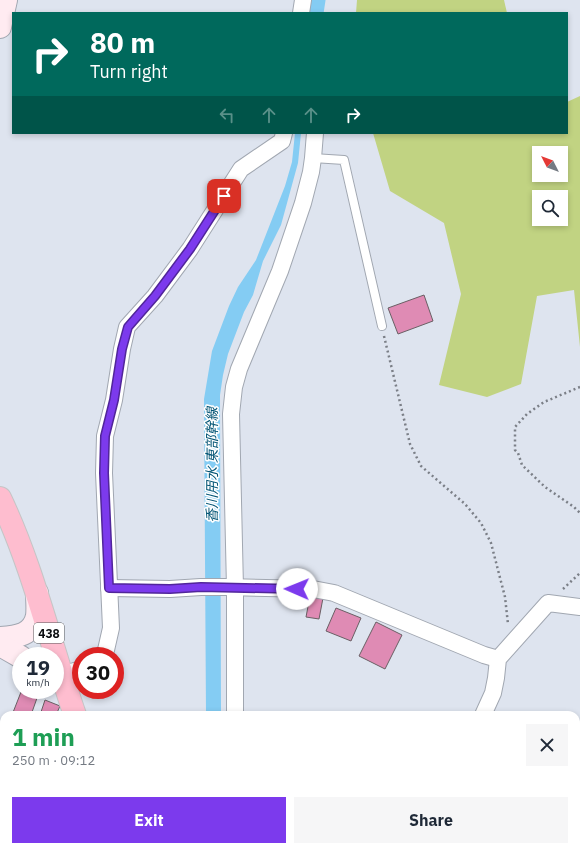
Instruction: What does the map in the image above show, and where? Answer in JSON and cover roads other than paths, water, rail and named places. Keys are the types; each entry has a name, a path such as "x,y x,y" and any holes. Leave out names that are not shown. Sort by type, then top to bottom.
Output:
{"highway":[{"name":"438","path":"3,505 34,582 66,673 74,711"}],"main road":[{"path":"0,26 6,0"},
{"path":"0,638 12,638 26,633 33,626 37,615 37,592"},
{"path":"0,645 12,652"}],"street":[{"path":"301,12 303,0"},
{"path":"107,647 111,628 104,473 105,436 114,400 122,349 128,327 155,296 190,249 241,169 282,141 284,134"},
{"path":"235,711 230,587 231,414 234,387 239,369 282,263 303,203 311,172 315,134"},
{"path":"109,588 170,589 230,587 313,589 334,593 484,655 498,659"},
{"path":"485,711 493,693 498,659 548,603 580,607"}],"lane":[{"path":"313,158 344,160 382,326"}],"water":[{"path":"295,134 301,134 298,163 281,225 263,261 253,295 244,312 228,354 223,375 220,395 221,711 206,711 204,399 212,351 238,287 256,260 285,186 292,162"}],"waterway":[{"name":"香川用水 東部幹線","path":"315,12 317,0"}]}
